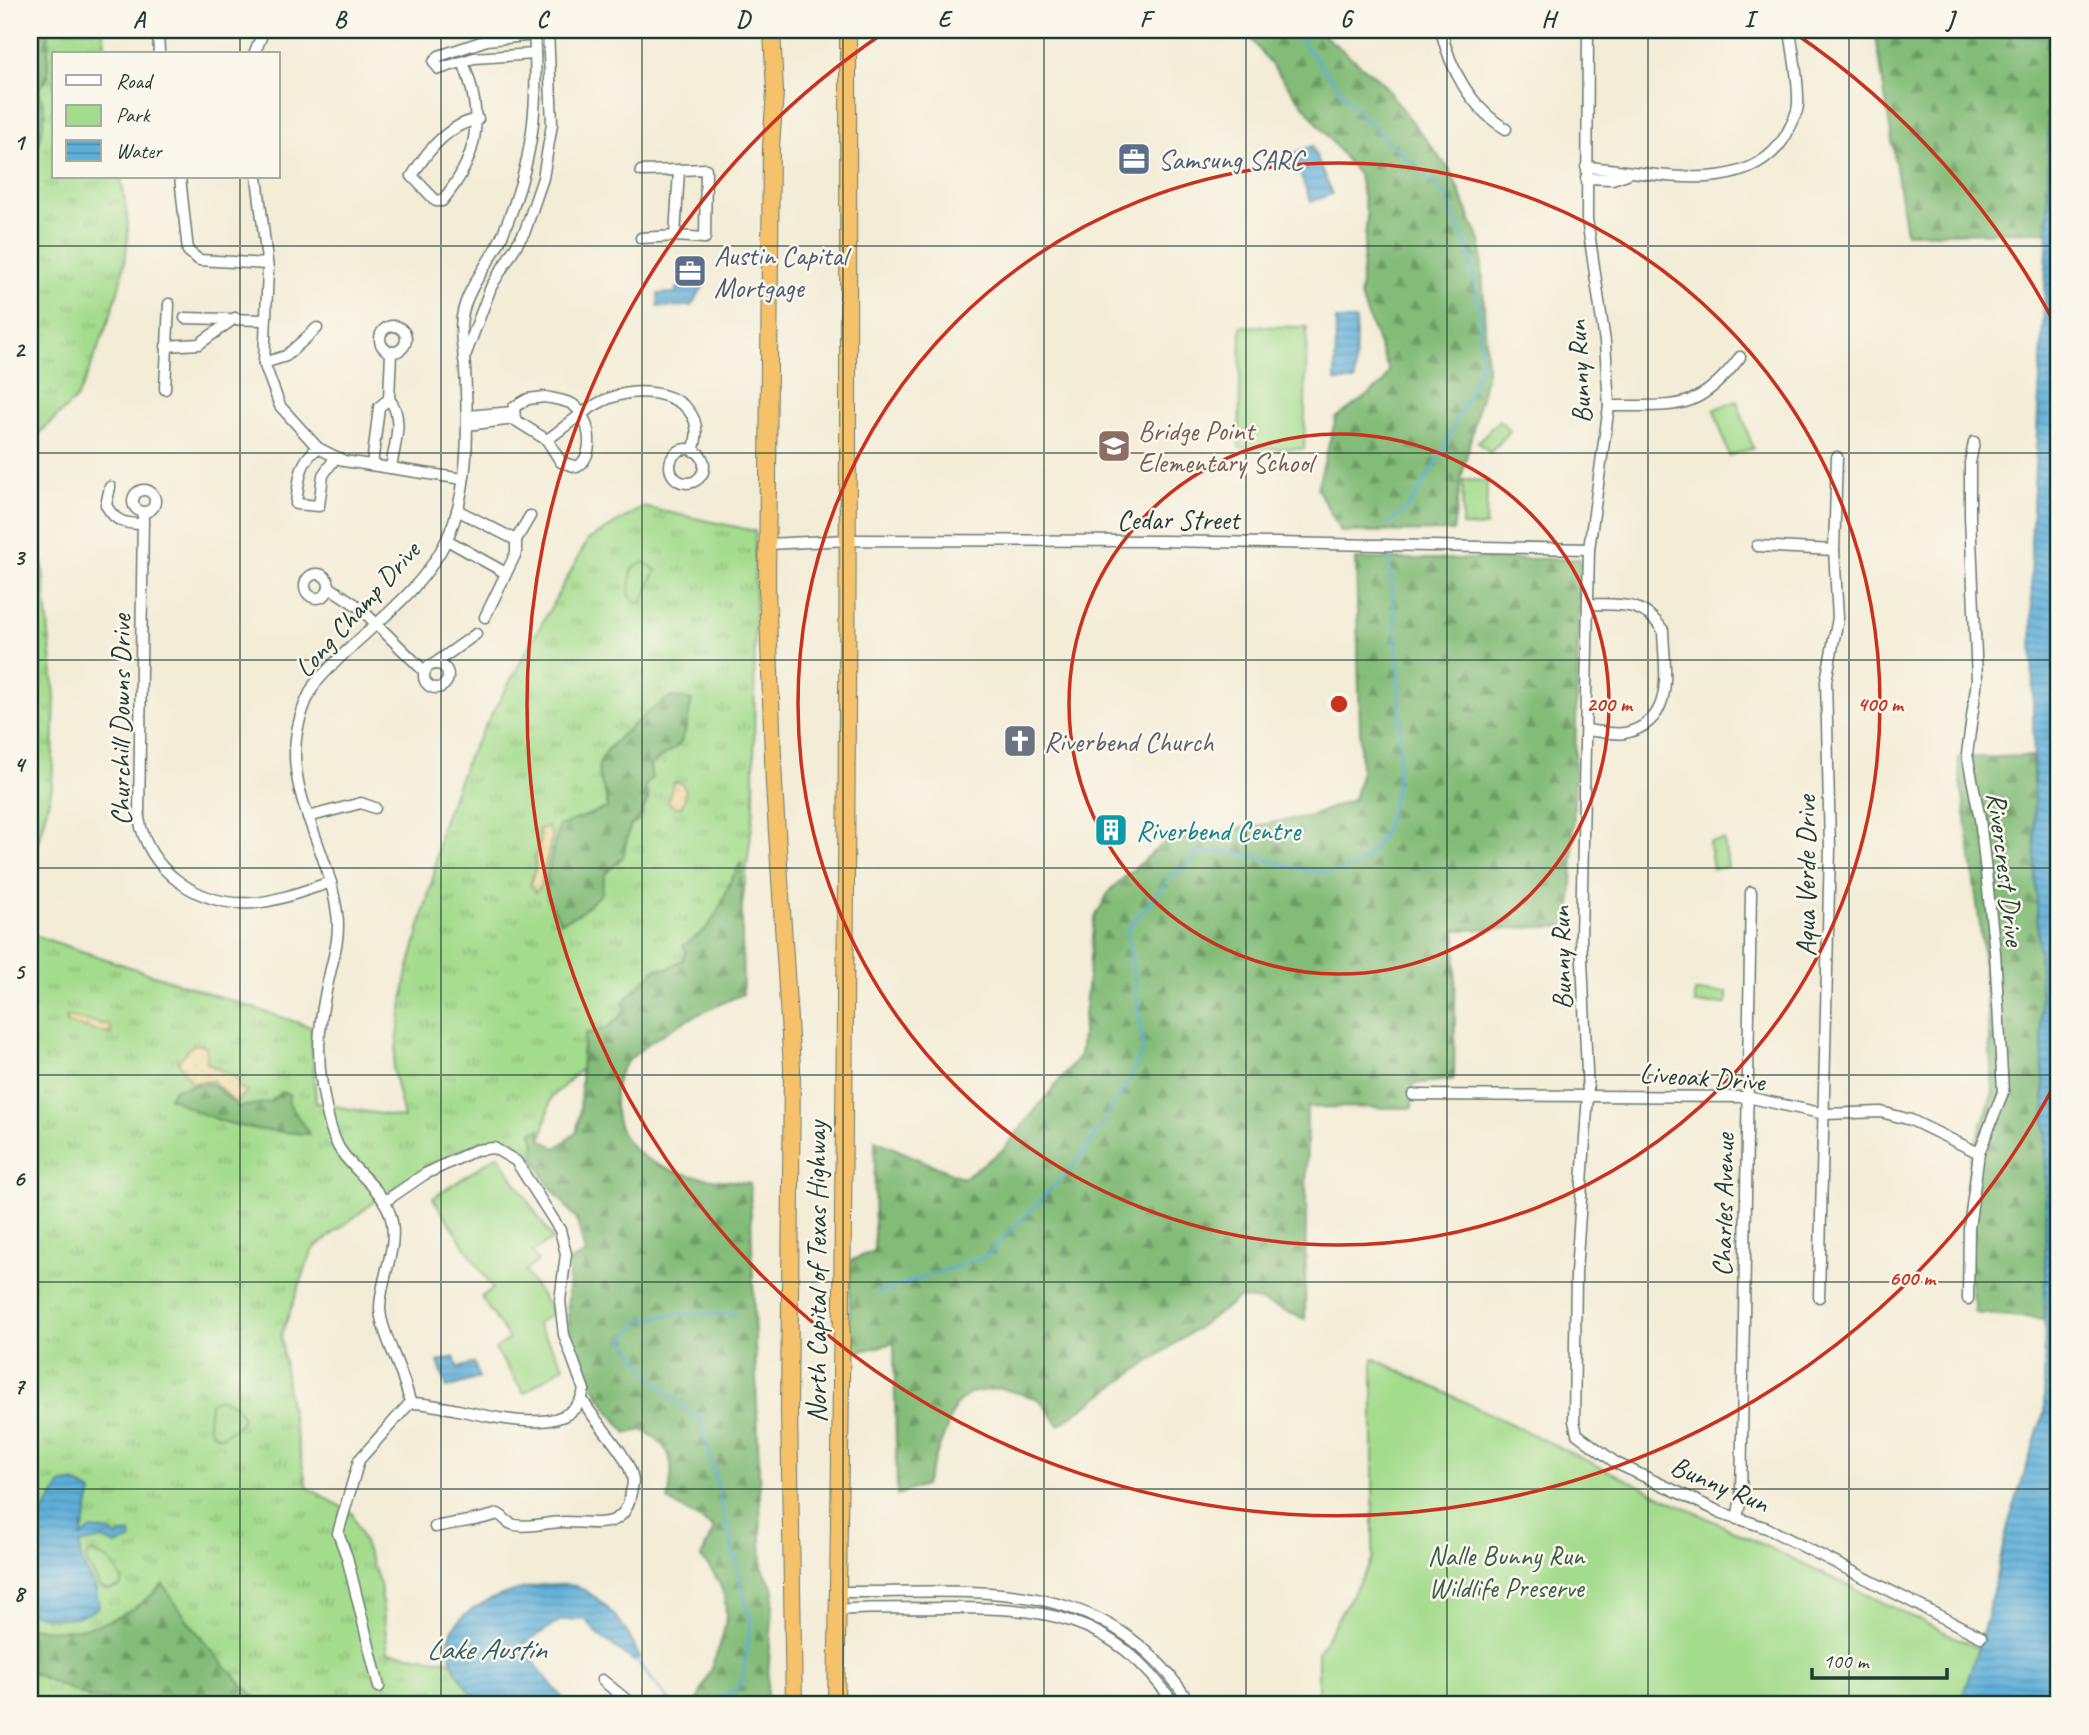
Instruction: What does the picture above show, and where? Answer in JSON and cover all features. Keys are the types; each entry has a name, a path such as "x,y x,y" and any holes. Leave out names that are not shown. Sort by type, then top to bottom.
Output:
{"highway":[{"name":"North Capital of Texas Highway","path":"772,30 775,92 771,146 767,544 774,785 792,1067 789,1410 793,1680 791,1705"},
{"name":"North Capital of Texas Highway","path":"836,1705 841,1496 842,1069 848,839 848,30"}],"street":[{"path":"158,30 159,52"},
{"path":"255,52 264,30"},
{"name":"Long Champ Drive","path":"464,358 491,287 525,231 543,178 551,124 548,30"},
{"path":"1441,30 1446,52 1459,79 1487,118 1506,129"},
{"name":"Bunny Run","path":"1588,30 1586,173 1591,260 1605,342 1609,405 1589,549 1581,937 1588,1094 1576,1273 1574,1421 1577,1434 1616,1463 1737,1518 1767,1528 1981,1637"},
{"path":"1586,173 1615,169 1627,174 1731,175 1756,167 1780,145 1795,118 1798,86 1790,30"},
{"path":"534,41 439,69 434,62 439,56 487,40 534,41 549,45"},
{"name":"Long Champ Drive","path":"410,1403 379,1310 393,1232 384,1202 340,1150 322,1085 318,1042 339,934 331,882 295,775 296,729 305,702 327,669 418,583 447,540 463,479 467,420 461,329 466,300 507,222 526,174 534,131 534,41"},
{"path":"463,62 473,86 478,119 464,170 442,201 436,201 412,176 452,130 465,121 478,119"},
{"path":"641,171 706,169 705,237 641,238"},
{"path":"675,236 679,170"},
{"path":"180,178 188,251 200,260 267,264"},
{"path":"257,178 267,264 264,363 280,407 318,448 336,457 463,479"},
{"path":"507,222 525,231"},
{"path":"165,390 169,304"},
{"path":"185,318 264,320"},
{"path":"166,346 199,344 236,318"},
{"path":"264,363 286,356 317,328"},
{"path":"391,352 389,399 397,409 398,421 391,468"},
{"path":"1609,405 1667,405 1695,400 1720,384 1740,357"},
{"path":"547,440 583,414 617,396 637,393 673,397 687,407 694,417 698,431 693,451"},
{"path":"467,420 513,416 547,440 561,462 568,467 577,467 584,463 588,453 588,427 583,414 571,404 545,397 528,399 514,407 513,416"},
{"path":"372,465 379,407 389,399"},
{"name":"Rivercrest Drive","path":"1968,1299 1969,1228 1979,1153 2003,1092 1995,953 1980,820 1967,754 1977,680 1970,516 1970,463 1974,442"},
{"path":"318,448 308,455 300,470 296,504 319,506 323,475 336,457"},
{"name":"Aqua Verde Drive","path":"1819,1297 1830,848 1826,681 1838,618 1833,550 1837,457"},
{"name":"Churchill Downs Drive","path":"110,487 106,505 111,514 122,523 143,518 139,818 149,850 163,870 177,881 204,894 237,902 264,901 331,882"},
{"path":"457,510 516,540"},
{"path":"485,617 504,572 516,553 516,540 530,516"},
{"path":"447,540 504,572"},
{"name":"Cedar Street","path":"767,544 849,540 1164,541 1589,549"},
{"path":"1757,546 1833,550"},
{"path":"329,587 351,600 377,624 424,671 428,686 443,687 447,672 442,666 435,664"},
{"path":"1586,730 1624,733 1645,724 1658,713 1665,700 1663,631 1657,622 1638,606 1588,604"},
{"path":"424,671 476,634"},
{"path":"307,817 361,803 375,808"},
{"name":"Charles Avenue","path":"1737,1518 1741,1484 1751,892"},
{"name":"Liveoak Drive","path":"1413,1095 1747,1097 1825,1114 1881,1112 1911,1120 1979,1153"},
{"path":"379,1687 347,1557 338,1533 359,1460 410,1403 522,1422 566,1417 582,1399 584,1390 564,1335 560,1301 566,1254 560,1230 544,1200 516,1161 494,1148 477,1150 425,1174 384,1202"},
{"path":"435,1527 465,1520 485,1521 498,1514 506,1523 517,1526 565,1521 610,1523 620,1517 628,1505 633,1481 624,1458 593,1420 582,1399"},
{"path":"838,1592 1006,1594 1055,1602 1096,1616 1127,1634 1159,1663 1191,1705"},
{"path":"1005,1608 1006,1594"},
{"path":"838,1610 1005,1608 1054,1616 1096,1630 1150,1672 1175,1705"},
{"path":"1150,1672 1159,1663"},
{"path":"602,1680 633,1705"}],"green space":[{"path":"30,30 103,30 106,52 52,52 52,178 121,178 128,231 118,292 82,388 76,399 35,437 39,528 55,698 52,787 30,873"},
{"path":"30,30 48,30 48,77 39,90 45,112 34,171 34,199 30,204"},
{"path":"1244,30 1317,30 1381,81 1451,172 1481,243 1487,372 1461,479 1453,531 1341,532 1317,488 1336,418 1383,384 1389,371 1360,296 1367,216 1359,176"},
{"path":"1875,30 1963,30 1968,34 2049,37 2048,232 1906,233"},
{"path":"1241,326 1307,327 1304,449 1239,448"},
{"path":"1737,401 1753,448 1729,456 1714,409"},
{"path":"1499,420 1510,431 1490,453 1478,442"},
{"path":"1463,480 1487,481 1486,527 1462,526"},
{"path":"643,507 755,531 754,808 741,915 551,1098 535,1167 506,1141 478,1142 439,1160 378,1199 313,1249 281,1336 289,1402 307,1487 352,1513 380,1584 388,1652 451,1661 480,1705 30,1705 30,934 311,1027 316,1103 404,1118 393,1069 407,975 434,874 441,827 468,757 588,540"},
{"path":"1356,559 1580,559 1571,926 1456,930 1454,1079 1413,1084 1412,1108 1307,1107 1305,1319 1260,1301 1240,1298 1059,1425 1039,1399 1000,1388 970,1393 955,1406 925,1485 897,1495 894,1343 849,1354 850,1261 874,1251 875,1140 963,1178 1003,1150 1080,1055 1094,919 1110,890 1166,841 1311,816 1354,799 1361,775"},
{"path":"644,562 656,570 643,601 638,603 629,595 632,569"},
{"path":"671,697 692,700 682,740 650,766 652,778 645,786 649,798 638,820 630,826 623,857 605,874 601,894 580,913 561,922 547,897 545,883 559,826 607,808 599,771 603,757 630,728"},
{"path":"2032,756 2046,1135 2045,1319 1975,1313 1964,1232 1970,1160 1993,1092 1982,942 1958,758"},
{"path":"1724,840 1728,867 1713,869 1709,842"},
{"path":"741,863 743,994 682,1023 639,1051 620,1072 615,1095 620,1129 631,1146 647,1159 686,1174 750,1183 762,1567 774,1589 766,1705 696,1705 719,1648 726,1612 724,1594 716,1576 701,1558 714,1528 668,1500 671,1467 667,1451 643,1430 627,1433 608,1409 582,1362 570,1330 568,1295 570,1261 585,1254 577,1220 546,1181 533,1155 535,1145 532,1132 540,1129 541,1139 556,1148 576,1133 586,1033 605,1029 619,1018 626,1008 623,1002 657,968 668,969 683,959 686,951 683,946 712,922"},
{"path":"1695,992 1727,992 1727,1004 1695,1004"},
{"path":"204,1083 214,1085 238,1107 270,1102 282,1092 289,1094 289,1103 309,1134 270,1131 221,1121 169,1097 175,1089"},
{"path":"498,1155 553,1239 532,1252 538,1262 525,1271 553,1313 537,1324 564,1366 524,1393 495,1349 509,1339 481,1297 493,1289 433,1198"},
{"name":"Nalle Bunny Run Wildlife Preserve","path":"1373,1358 1978,1648 1960,1705 1318,1705 1318,1652 1373,1559"},
{"path":"218,1398 233,1403 243,1417 241,1423 222,1437 211,1432 208,1424 210,1403"},
{"path":"91,1552 109,1560 123,1580 120,1587 110,1590 101,1588 86,1561 87,1554"},
{"path":"163,1584 209,1648 263,1705 143,1705 90,1698 30,1672 30,1627 66,1630 102,1623 135,1607"}],"sand":[{"path":"679,782 684,787 685,796 681,807 674,807 668,801 673,783"},
{"path":"548,827 552,837 540,888 535,892 530,885 536,864 534,858 540,844 539,829"},
{"path":"66,1017 110,1025 111,1035 66,1023"},
{"path":"193,1044 206,1046 207,1063 235,1077 240,1089 248,1091 235,1103 213,1081 191,1083 178,1061"}],"water":[{"path":"2049,30 2059,30 2059,1705 1960,1705 1986,1621 2008,1525 2044,1412 2046,1135 2035,857 2031,542 2048,232"},
{"path":"1312,146 1332,194 1311,202 1292,154"},
{"path":"703,287 691,306 658,307 658,294 676,293 676,288"},
{"path":"1336,320 1356,320 1355,381 1335,381"},
{"path":"454,1357 458,1368 474,1363 479,1378 447,1388 438,1362"},
{"path":"73,1482 92,1492 81,1537 92,1529 111,1532 117,1538 120,1534 131,1533 132,1539 116,1545 103,1539 80,1544 82,1560 94,1586 99,1606 75,1617 37,1615 30,1612 30,1533 62,1483"},
{"name":"Lake Austin","path":"542,1585 575,1586 597,1598 615,1616 640,1658 634,1661 597,1634 586,1620 561,1620 521,1646 568,1705 480,1705 453,1665 449,1642 454,1628 464,1616 494,1598"}],"waterway":[{"path":"1293,30 1358,112 1446,196 1470,255 1479,305 1481,366 1443,451 1409,507 1387,525"},
{"path":"877,1293 985,1257 1078,1161 1125,1088 1144,1049 1127,930 1168,880 1201,852 1243,854 1328,873 1353,867 1376,846 1390,813 1398,771 1399,675 1389,557"},
{"path":"696,1705 716,1700 741,1686 751,1623 701,1420 665,1392 623,1340 641,1320 681,1314 737,1314"},
{"path":"635,1659 673,1705"}],"place":[{"name":"Samsung SARC","path":"1134,159"},
{"name":"Austin Capital Mortgage","path":"690,271"},
{"name":"Bridge Point Elementary School","path":"1114,446"},
{"name":"Riverbend Church","path":"1020,741"},
{"name":"Riverbend Centre","path":"1111,830"}]}
